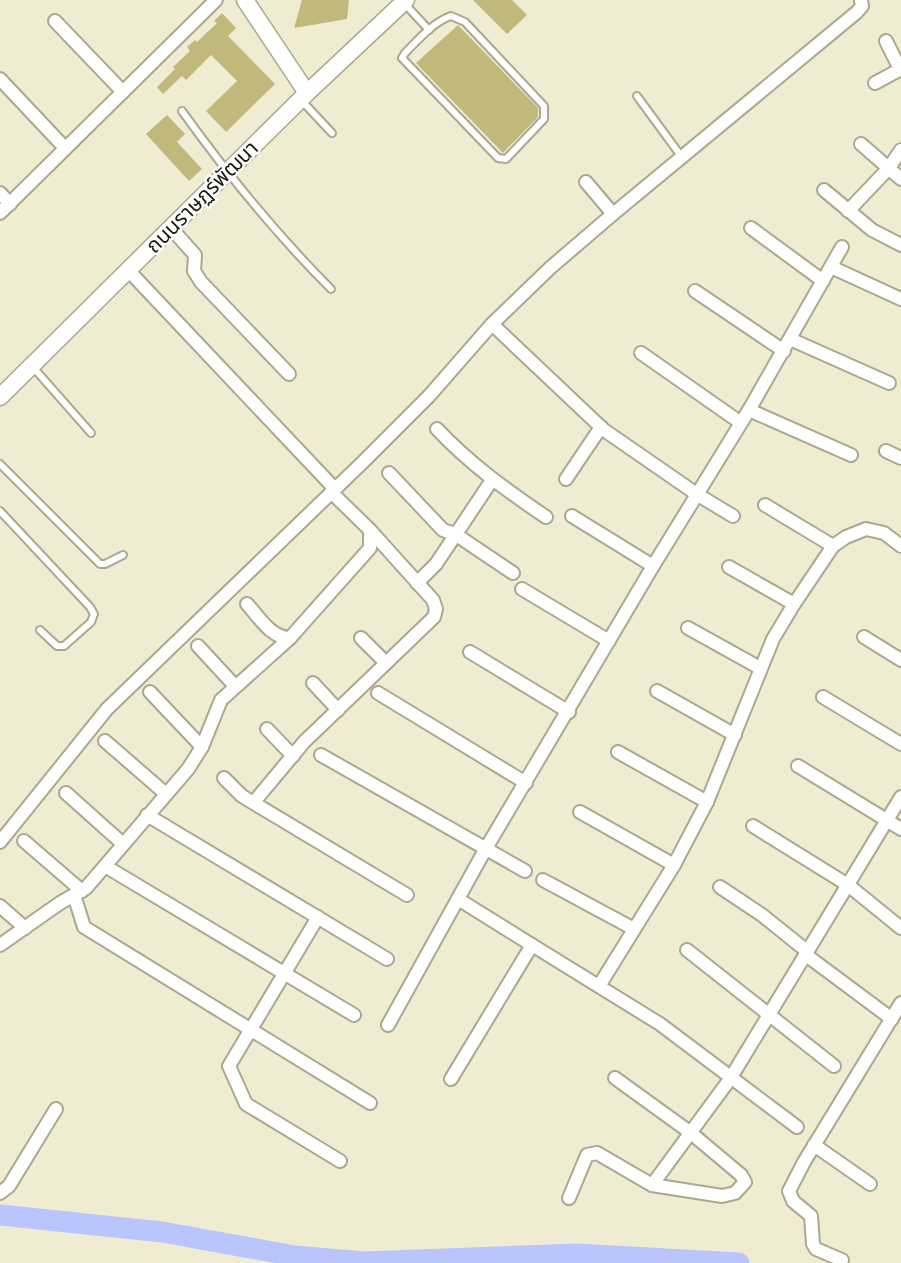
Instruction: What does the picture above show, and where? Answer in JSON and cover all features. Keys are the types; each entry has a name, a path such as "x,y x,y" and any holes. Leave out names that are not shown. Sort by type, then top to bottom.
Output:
{"street":[{"path":"0,193 5,208 216,0"},
{"path":"245,0 304,96"},
{"path":"0,842 107,709 429,396 492,324 550,268 613,214 857,12 862,6 861,0"},
{"name":"ถนนราษฏร์พัฒนา","path":"0,397 304,96 405,1"},
{"path":"55,21 123,92"},
{"path":"875,83 901,69 886,41"},
{"path":"0,79 65,148"},
{"path":"861,144 901,179"},
{"path":"848,211 888,169 901,150"},
{"path":"586,183 613,214"},
{"path":"824,190 872,230 901,245"},
{"path":"171,228 195,255 194,271 201,282 289,374"},
{"path":"751,228 823,281"},
{"path":"388,1025 485,850 749,410 842,247"},
{"path":"831,267 901,299"},
{"path":"129,271 370,530 433,600 436,609 434,617 292,755 254,802"},
{"path":"695,291 783,351"},
{"path":"492,324 601,427 698,495 733,516"},
{"path":"790,339 889,383"},
{"path":"640,353 741,423"},
{"path":"749,410 851,455"},
{"path":"566,479 601,427"},
{"path":"437,429 466,459 492,480 546,517"},
{"path":"886,451 901,458"},
{"path":"388,473 443,530 455,534 513,573"},
{"path":"417,583 436,564 492,480"},
{"path":"765,505 833,546"},
{"path":"572,516 653,566"},
{"path":"599,986 674,866 708,802 773,639 833,546 866,529 884,533 901,546"},
{"path":"0,945 78,893 105,866 188,769 202,747 222,701 235,686 290,638 370,548 370,530"},
{"path":"729,567 794,604"},
{"path":"522,589 609,641"},
{"path":"247,604 274,634 281,638 290,638"},
{"path":"688,628 760,668"},
{"path":"864,637 901,660"},
{"path":"361,638 386,663"},
{"path":"198,646 235,686"},
{"path":"470,652 569,712"},
{"path":"313,683 338,710"},
{"path":"657,691 735,735"},
{"path":"150,692 202,747"},
{"path":"378,693 526,783"},
{"path":"823,697 901,744"},
{"path":"267,729 292,755"},
{"path":"106,741 166,794"},
{"path":"618,752 708,802"},
{"path":"321,755 525,871"},
{"path":"798,766 901,829"},
{"path":"224,778 242,796 407,895"},
{"path":"66,793 123,844"},
{"path":"652,1185 730,1079 901,797"},
{"path":"580,812 674,866"},
{"path":"147,815 387,959"},
{"path":"753,825 848,885 901,928"},
{"path":"24,841 78,893 84,927 370,1103"},
{"path":"105,866 354,1015"},
{"path":"543,880 634,929"},
{"path":"720,887 762,915 807,953 897,1013 791,1184 789,1195 811,1216 813,1244 816,1249 842,1260"},
{"path":"458,899 668,1030 797,1127"},
{"path":"0,905 25,928"},
{"path":"318,917 229,1066 246,1104 340,1161"},
{"path":"451,1079 532,946"},
{"path":"688,950 834,1066"},
{"path":"569,1198 587,1155 592,1153 597,1153 652,1185 731,1196 741,1188 745,1179 691,1133 615,1078"},
{"path":"0,1193 9,1186 57,1110"},
{"path":"814,1145 870,1184"}],"lane":[{"path":"405,1 429,30"},
{"path":"451,16 465,22 544,106 544,119 506,159 498,159 403,60 405,53 429,30 451,16"},
{"path":"304,96 332,133"},
{"path":"637,96 681,156"},
{"path":"182,111 226,173 286,244 331,289"},
{"path":"32,365 91,433"},
{"path":"0,464 100,564 123,555"},
{"path":"0,511 94,614 91,622 64,646 57,646 40,630"}],"building":[{"path":"302,0 349,0 347,19 294,28"},
{"path":"473,0 512,0 527,15 507,34"},
{"path":"222,13 236,28 228,36 275,84 226,132 206,111 237,81 211,55 186,80 182,76 163,94 157,87 190,51 187,47 195,40 197,42 217,23 214,21"},
{"path":"458,25 538,108 538,117 503,153 416,63"},
{"path":"167,115 185,134 177,142 202,169 189,181 146,134"}],"waterway":[{"path":"0,1215 162,1232 295,1256 364,1262 577,1254 739,1263"},
{"path":"325,1263 328,1259"}]}
